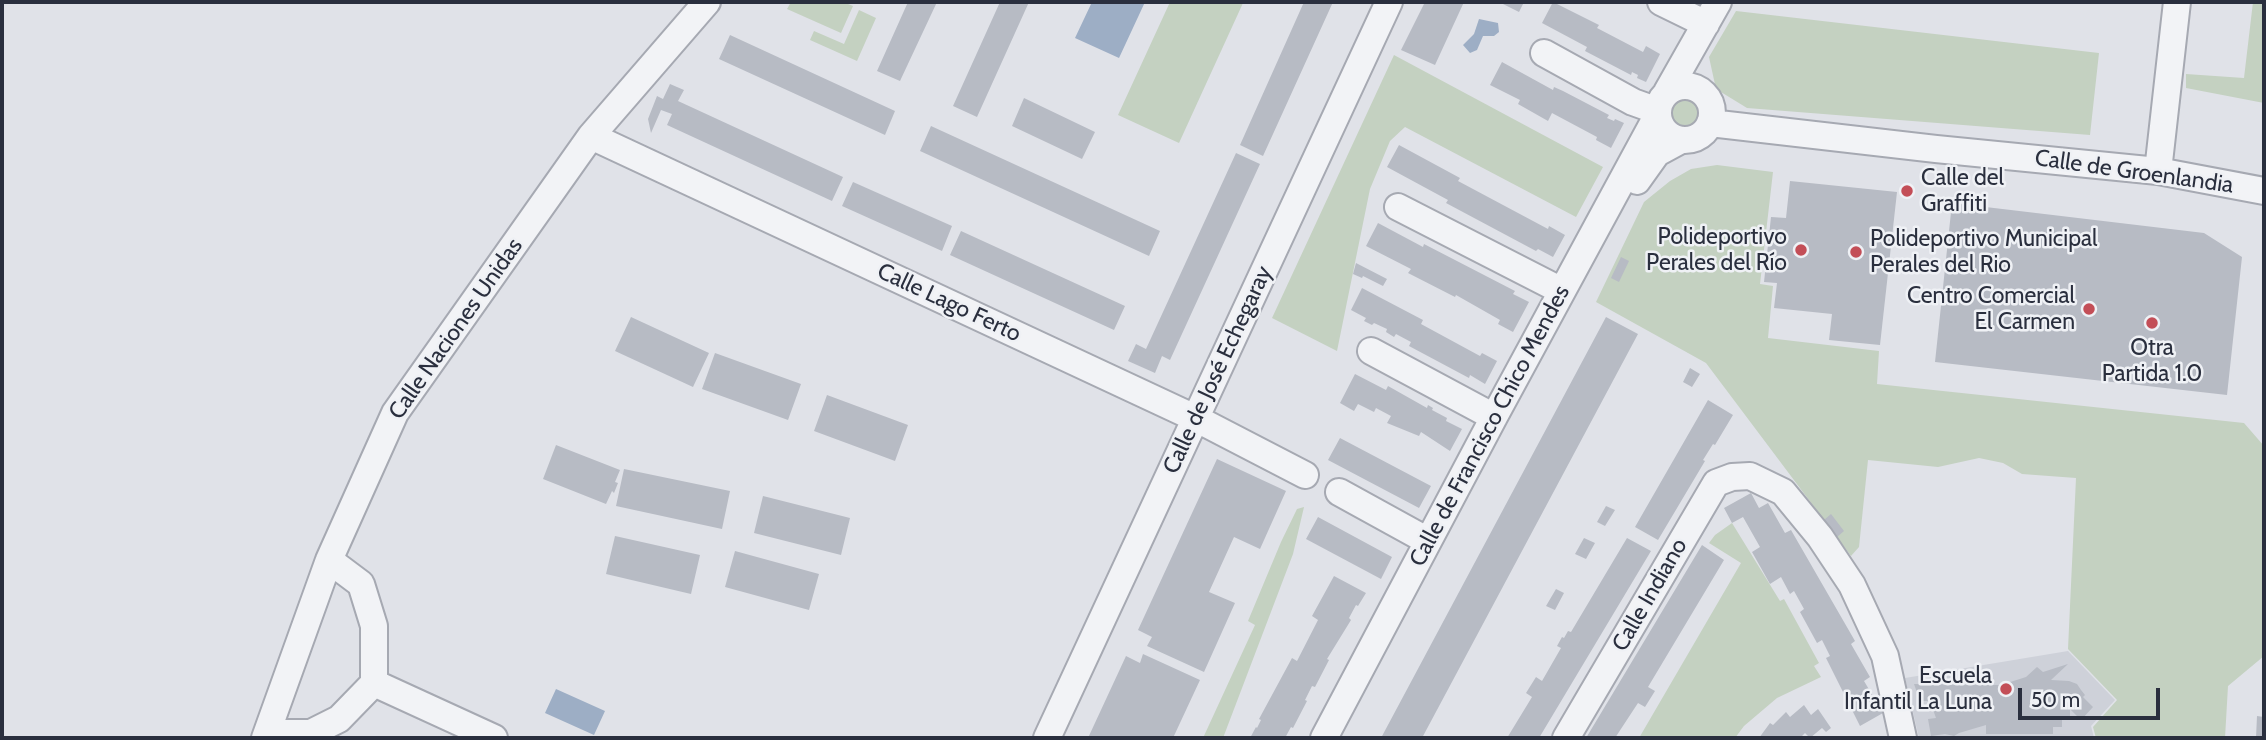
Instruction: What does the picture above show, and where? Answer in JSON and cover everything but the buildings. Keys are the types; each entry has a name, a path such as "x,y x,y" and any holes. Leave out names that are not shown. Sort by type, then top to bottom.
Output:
{"street":[{"name":"Calle Naciones Unidas","path":"266,736 329,560 395,414 591,136 707,2"},
{"name":"Calle de José Echegaray","path":"1047,738 1389,2"},
{"path":"1661,2 1712,13 1695,64 1709,111 1699,136 1681,140 1672,138 1665,132 1661,106"},
{"path":"2158,171 2177,2"},
{"name":"Calle de Francisco Chico Mendes","path":"1324,738 1712,13"},
{"path":"1544,53 1633,102 1661,106"},
{"path":"1661,106 1681,86 1689,86 1697,88 1709,111"},
{"name":"Calle de Groenlandia","path":"1709,111 1936,149 2158,171 2264,191"},
{"name":"Calle Lago Ferto","path":"591,136 1195,418 1305,475"},
{"name":"Calle de Francisco Chico Mendes","path":"1340,738 1643,170 1657,153 1681,140"},
{"path":"1398,206 1562,291"},
{"path":"1371,351 1494,417"},
{"name":"Calle Indiano","path":"1566,738 1716,483 1732,477 1751,476 1783,492 1820,537 1852,585 1885,656 1898,737"},
{"path":"1339,492 1428,541"},
{"path":"266,736 313,736 344,729 374,683 374,626 360,584 329,560"},
{"path":"374,683 494,738"}],"shaded area":[{"name":"Escuela Infantil La Luna","path":"2068,651 2115,700 2091,726 2094,738 1919,738 1905,678"}],"green space":[{"path":"791,2 843,2 853,6 841,33 787,9"},
{"path":"1170,2 1243,3 1179,143 1118,115"},
{"path":"2253,2 2264,2 2264,103 2186,88 2186,74 2244,78"},
{"path":"859,10 876,18 857,61 810,40 814,31 844,44"},
{"path":"1736,11 2099,53 2090,135 1747,108 1716,89 1709,57"},
{"path":"1394,55 1603,167 1576,217 1405,127 1390,141 1370,189 1337,351 1272,318"},
{"path":"1685,100 1694,104 1698,113 1694,122 1685,126 1676,122 1672,113 1676,104"},
{"path":"1717,165 1773,172 1760,284 1773,286 1768,338 1879,351 1877,384 2244,423 2264,446 2264,656 2228,686 2225,738 2096,738 2093,727 2117,700 2068,649 2076,478 2022,474 2003,463 1979,458 1938,467 1868,460 1859,547 1851,556 1706,363 1596,302 1644,202 1670,181 1691,169"},
{"path":"1304,507 1293,554 1223,738 1203,738 1255,625 1248,621 1281,542 1297,509"},
{"path":"1732,523 1780,601 1784,599 1819,663 1814,666 1821,677 1777,698 1744,726 1735,738 1639,738 1741,563 1709,543"}],"water":[{"path":"1092,2 1145,2 1119,58 1075,38"},
{"path":"1479,19 1498,23 1499,32 1494,36 1483,36 1477,50 1470,53 1463,45 1474,34"},
{"path":"556,689 605,711 594,735 545,713"}],"place":[{"name":"Calle del Graffiti","path":"1907,191"},
{"name":"Polideportivo Perales del Río","path":"1801,250"},
{"name":"Polideportivo Municipal Perales del Rio","path":"1856,252"},
{"name":"Centro Comercial El Carmen","path":"2089,309"},
{"name":"Otra Partida 1.0","path":"2152,323"},
{"name":"Escuela Infantil La Luna","path":"2006,689"}]}
